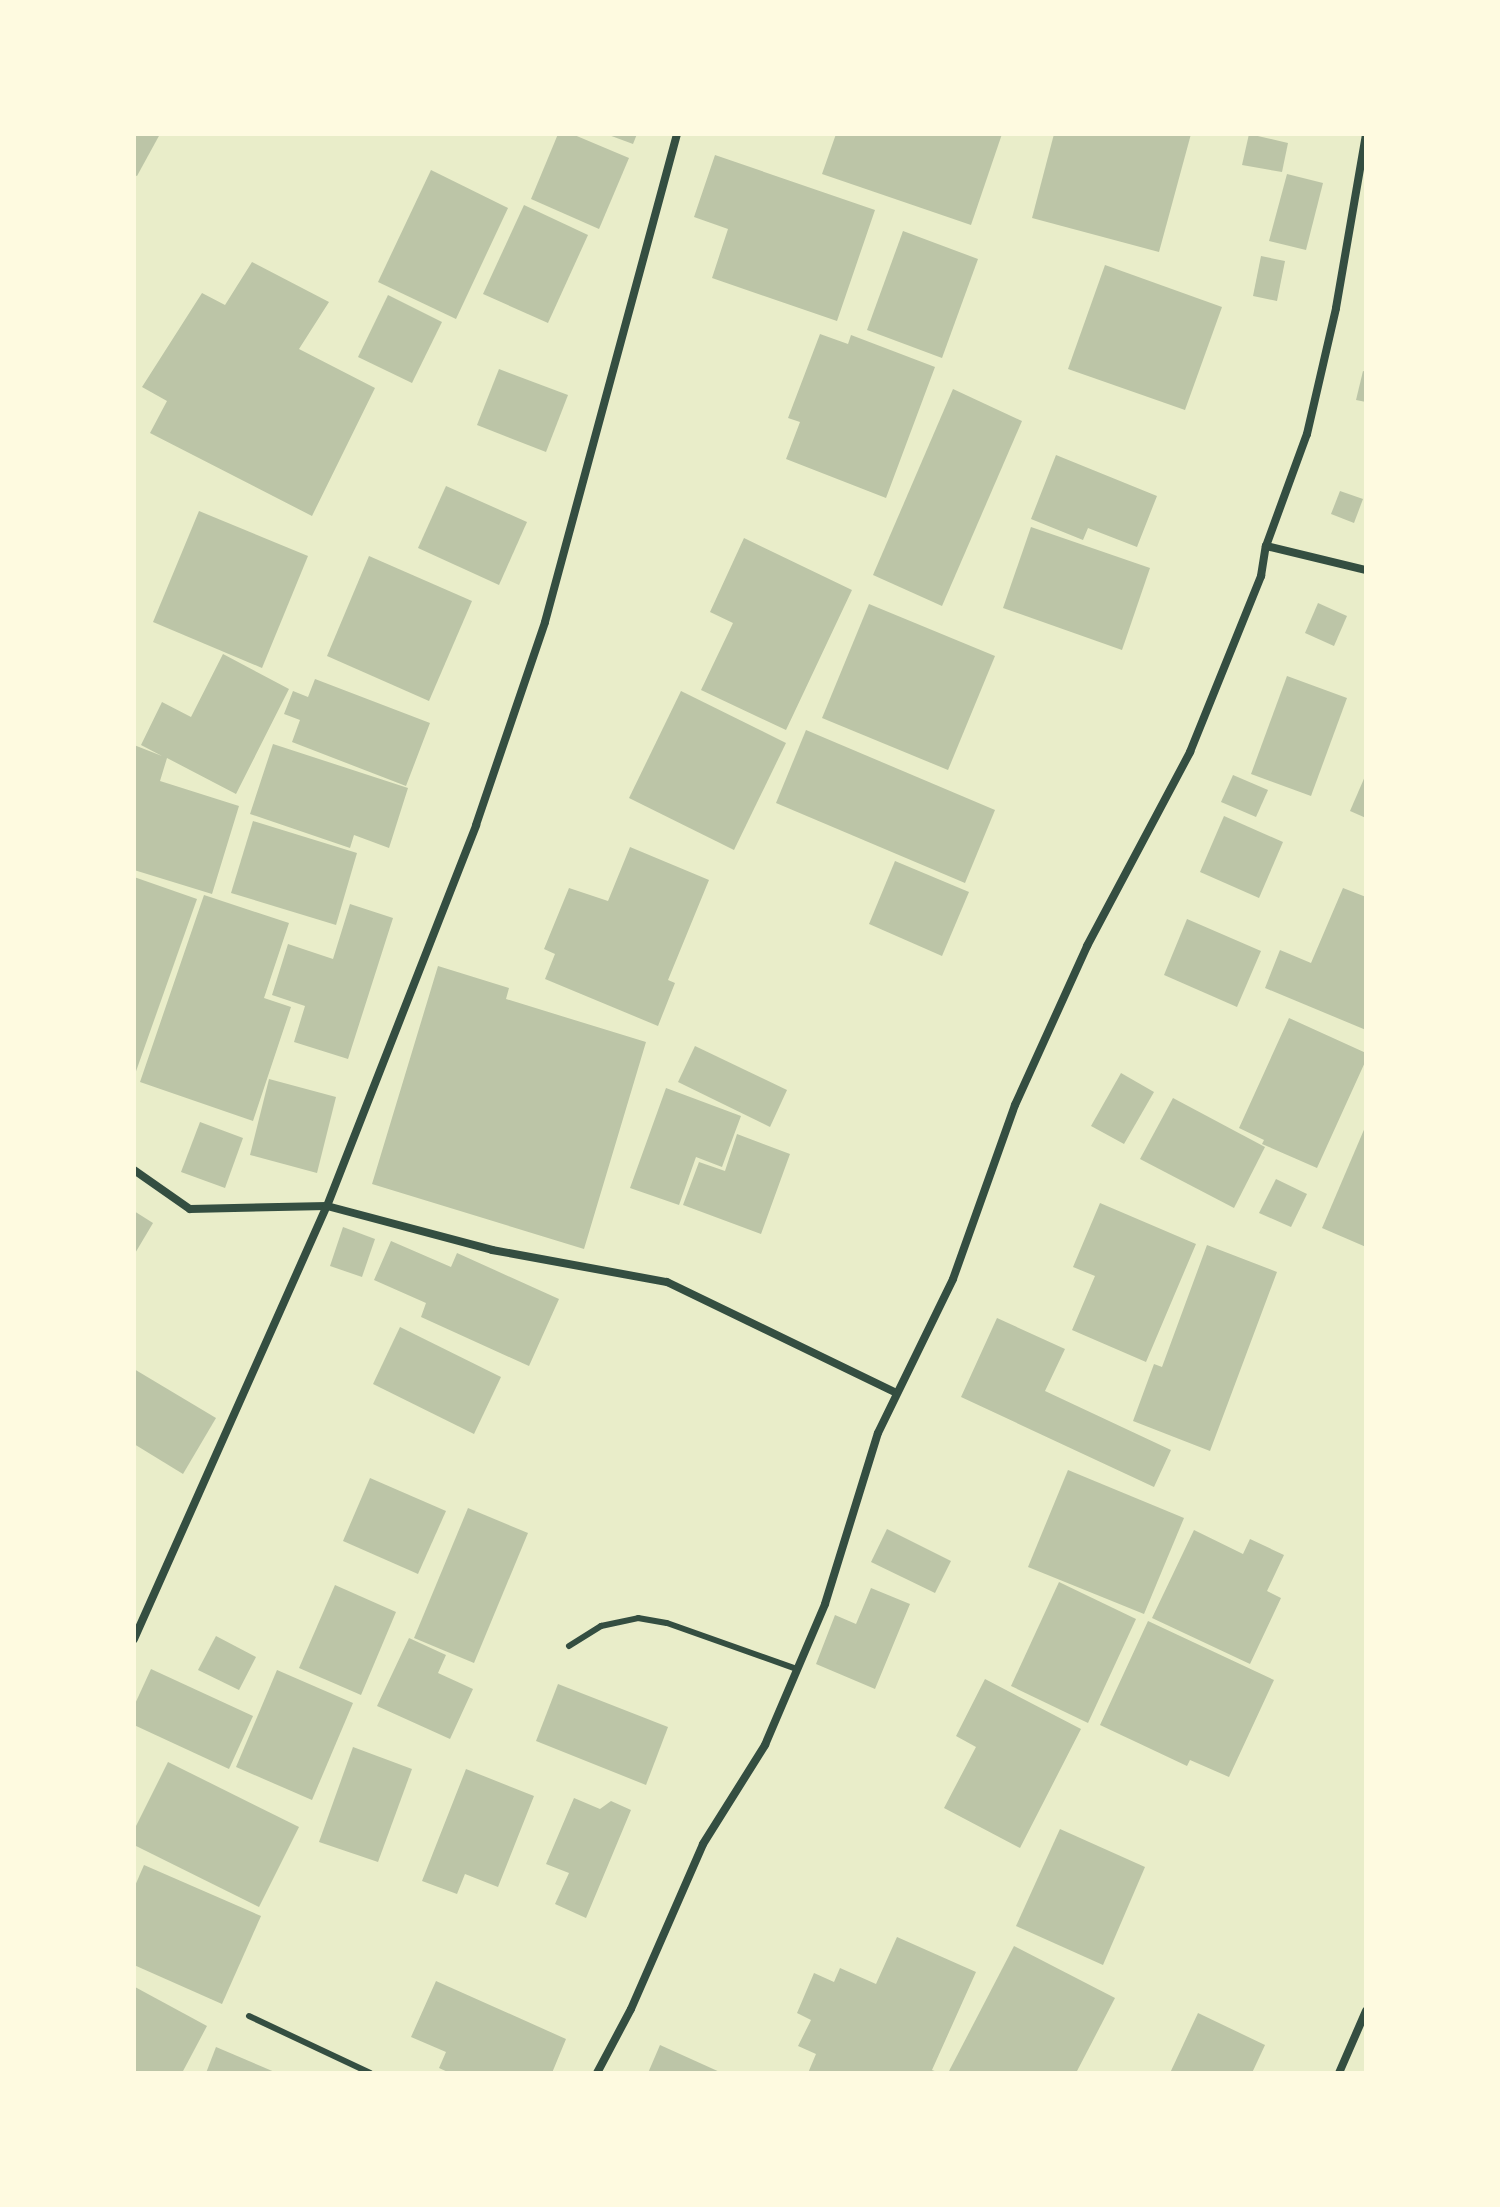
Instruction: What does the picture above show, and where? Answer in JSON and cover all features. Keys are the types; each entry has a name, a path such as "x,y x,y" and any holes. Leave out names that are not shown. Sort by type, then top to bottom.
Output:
{"street":[{"path":"134,1639 327,1206 476,825 545,622 677,134"},
{"path":"597,2073 631,2009 703,1844 765,1745 825,1604 878,1433 953,1279 1015,1105 1087,946 1190,752 1261,576 1266,546 1307,434 1336,308 1366,135"},
{"path":"1266,546 1366,570"},
{"path":"134,1170 190,1209 327,1206 492,1250 667,1282 897,1393"},
{"path":"1339,2073 1366,2011"}],"lane":[{"path":"569,1646 601,1626 638,1618 667,1623 797,1669"},
{"path":"249,2016 370,2073"}],"building":[{"path":"134,134 160,134 137,176 134,175"},
{"path":"558,134 572,134 629,158 599,229 531,199"},
{"path":"606,134 637,134 633,144"},
{"path":"836,134 1002,134 971,225 822,174"},
{"path":"1054,134 1191,134 1159,252 1032,218"},
{"path":"1249,134 1288,143 1282,172 1242,165"},
{"path":"715,155 875,210 837,321 712,278 728,229 694,217"},
{"path":"431,170 508,208 456,319 378,282"},
{"path":"1287,174 1323,183 1306,250 1269,241"},
{"path":"524,205 588,235 548,323 483,294"},
{"path":"903,231 978,259 942,358 867,330"},
{"path":"1261,256 1285,261 1277,301 1253,296"},
{"path":"252,262 329,302 299,349 375,388 312,516 150,433 167,401 142,387 202,293 225,305"},
{"path":"1105,265 1222,307 1185,410 1068,369"},
{"path":"388,295 442,322 412,383 358,357"},
{"path":"820,334 848,344 851,335 935,367 886,498 786,459 800,422 788,418"},
{"path":"499,369 568,395 546,452 477,425"},
{"path":"1363,371 1366,372 1366,402 1356,400"},
{"path":"953,389 1022,421 942,606 873,575"},
{"path":"1056,455 1157,496 1137,547 1088,528 1083,540 1031,519"},
{"path":"446,486 527,522 499,585 418,548"},
{"path":"1340,491 1363,499 1354,523 1331,514"},
{"path":"199,511 308,556 262,668 153,622"},
{"path":"1031,527 1150,568 1122,650 1003,608"},
{"path":"744,538 852,590 786,730 701,690 733,623 710,612"},
{"path":"369,556 472,601 429,701 327,656"},
{"path":"1318,603 1347,616 1334,646 1305,633"},
{"path":"869,604 995,656 948,770 822,718"},
{"path":"223,654 289,689 236,794 167,758 160,781 239,806 212,894 134,870 134,745 162,756 141,745 162,702 191,717"},
{"path":"1287,676 1347,698 1311,796 1251,774"},
{"path":"315,679 430,723 406,786 292,742 300,720 284,714 293,691 308,697"},
{"path":"681,691 786,743 734,850 629,798"},
{"path":"806,730 995,810 965,883 776,803"},
{"path":"273,744 408,788 389,848 354,835 350,848 250,814"},
{"path":"1366,774 1366,818 1350,811"},
{"path":"1233,775 1268,790 1256,817 1221,802"},
{"path":"1224,816 1283,842 1259,898 1200,872"},
{"path":"253,821 357,853 336,925 231,893"},
{"path":"630,847 709,880 668,980 675,983 658,1026 545,979 555,954 544,949 569,888 608,901"},
{"path":"895,861 969,892 942,956 869,924"},
{"path":"134,877 197,899 134,1077"},
{"path":"1343,888 1366,897 1366,1030 1265,988 1280,950 1311,963"},
{"path":"204,895 289,923 264,998 291,1007 253,1121 140,1082"},
{"path":"350,904 393,918 348,1059 294,1042 305,1006 272,995 288,944 333,959"},
{"path":"1187,919 1261,951 1237,1007 1164,975"},
{"path":"438,966 509,988 506,999 646,1042 584,1249 372,1184"},
{"path":"1289,1018 1366,1053 1366,1060 1317,1168 1262,1144 1264,1140 1239,1128"},
{"path":"695,1046 787,1090 770,1127 678,1082"},
{"path":"1121,1073 1154,1092 1124,1144 1091,1126"},
{"path":"269,1079 336,1097 317,1173 250,1155"},
{"path":"666,1088 741,1116 722,1167 696,1157 679,1205 630,1188"},
{"path":"1173,1098 1265,1147 1234,1208 1140,1159"},
{"path":"200,1122 243,1138 225,1188 181,1172"},
{"path":"1366,1125 1366,1247 1322,1228"},
{"path":"737,1134 790,1154 761,1234 683,1205 699,1162 725,1171"},
{"path":"1276,1179 1307,1194 1291,1227 1259,1213"},
{"path":"1100,1203 1196,1244 1146,1362 1072,1330 1095,1276 1073,1267"},
{"path":"134,1211 153,1223 134,1255"},
{"path":"343,1227 375,1239 362,1277 330,1266"},
{"path":"391,1241 451,1267 457,1253 559,1299 529,1366 421,1317 426,1303 374,1280"},
{"path":"1207,1245 1277,1272 1210,1451 1133,1421 1154,1364 1162,1367"},
{"path":"997,1318 1065,1349 1045,1391 1171,1450 1154,1487 961,1397"},
{"path":"400,1327 501,1377 474,1434 373,1384"},
{"path":"134,1369 216,1418 183,1474 134,1444"},
{"path":"1068,1470 1184,1518 1144,1614 1028,1567"},
{"path":"370,1478 446,1511 418,1574 343,1541"},
{"path":"468,1508 528,1533 474,1663 414,1638"},
{"path":"887,1529 951,1561 935,1593 871,1562"},
{"path":"1194,1530 1243,1554 1250,1539 1284,1555 1267,1591 1281,1598 1250,1664 1152,1618"},
{"path":"1059,1582 1136,1619 1088,1723 1011,1686"},
{"path":"335,1585 396,1612 361,1695 299,1668"},
{"path":"871,1588 910,1604 875,1689 816,1664 835,1615 856,1624"},
{"path":"1148,1621 1274,1680 1229,1777 1190,1760 1187,1766 1100,1725"},
{"path":"216,1636 256,1657 239,1690 198,1670"},
{"path":"409,1638 446,1655 438,1673 473,1689 450,1739 377,1706"},
{"path":"151,1669 253,1716 229,1769 134,1725 134,1706"},
{"path":"277,1670 353,1703 312,1800 236,1767"},
{"path":"985,1679 1081,1729 1020,1848 944,1808 976,1747 956,1736"},
{"path":"558,1684 668,1727 646,1785 536,1741"},
{"path":"353,1747 412,1769 378,1862 319,1842"},
{"path":"168,1762 299,1827 259,1907 134,1845 134,1830"},
{"path":"466,1769 534,1796 498,1887 465,1874 457,1894 422,1881"},
{"path":"574,1798 600,1809 611,1801 631,1810 586,1918 555,1904 569,1873 546,1864"},
{"path":"1060,1829 1145,1867 1103,1965 1016,1926"},
{"path":"144,1865 261,1916 222,2004 134,1965 134,1888"},
{"path":"897,1937 976,1972 932,2070 940,2073 808,2073 816,2054 798,2046 811,2020 797,2013 814,1973 834,1982 840,1968 876,1984"},
{"path":"1014,1946 1115,1998 1076,2073 948,2073"},
{"path":"436,1981 566,2039 552,2073 450,2073 439,2068 446,2052 411,2037"},
{"path":"135,1987 207,2026 182,2073 134,2073"},
{"path":"1198,2013 1265,2045 1252,2073 1170,2073"},
{"path":"660,2045 722,2073 648,2073"},
{"path":"216,2047 277,2073 206,2073"}]}
